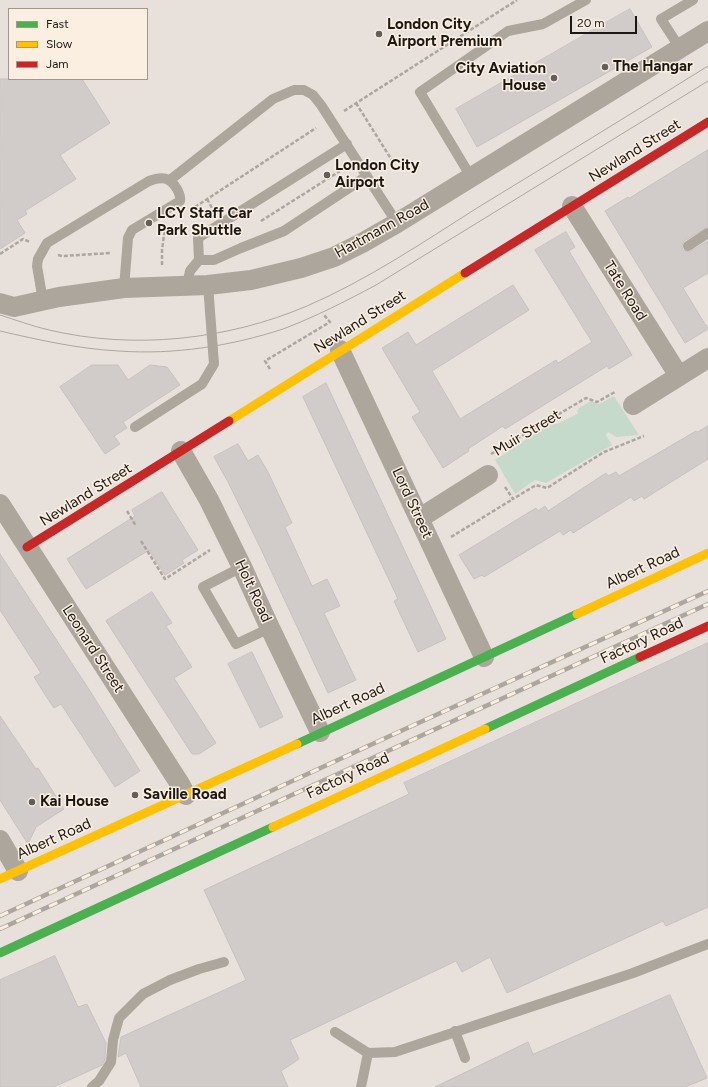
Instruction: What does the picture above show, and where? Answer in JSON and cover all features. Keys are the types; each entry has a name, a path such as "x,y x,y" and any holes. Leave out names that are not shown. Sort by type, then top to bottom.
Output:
{"street":[{"name":"Hartmann Road","path":"5,310 74,295 124,288 208,285 251,280 301,268 334,257 397,223 708,31"},
{"name":"Newland Street","path":"27,547 340,350 707,123"},
{"name":"Tate Road","path":"572,206 679,376"},
{"name":"Lord Street","path":"340,350 484,657"},
{"path":"633,405 708,358"},
{"name":"Holt Road","path":"181,451 209,500 320,732"},
{"name":"Muir Street","path":"420,518 492,472"},
{"name":"Leonard Street","path":"0,504 186,795"},
{"name":"Albert Road","path":"0,879 186,795 708,553"},
{"name":"Factory Road","path":"0,952 708,626"},
{"path":"0,840 18,871"}],"lane":[{"path":"471,177 420,92 508,31 543,24 586,0"},
{"path":"679,50 661,19 693,0"},
{"path":"170,180 273,99 294,90 304,90 312,95 321,105 397,223"},
{"path":"187,285 190,272 199,260 198,238 346,144"},
{"path":"199,260 214,260 284,231 367,176"},
{"path":"43,301 37,266 38,259 47,243 149,181 157,178 170,180 179,192 181,197 180,201 132,230 129,234 124,288"},
{"path":"688,246 708,233"},
{"path":"135,427 202,384 214,364 208,285"},
{"path":"242,567 203,587 236,644 270,628"},
{"path":"335,1032 368,1053 395,1052 632,973 708,944"},
{"path":"92,1087 99,1081 111,1062 113,1040 119,1018 143,994 170,980 199,969 224,962"},
{"path":"455,1031 465,1058"},
{"path":"362,1087 368,1053"}],"path":[{"path":"356,103 394,162"},
{"path":"259,222 340,171"},
{"path":"207,199 212,208"},
{"path":"0,254 23,239 34,244"},
{"path":"54,253 62,256 112,253"},
{"path":"283,387 265,361 330,322 324,315"},
{"name":"Muir Street","path":"492,472 586,398 597,402 617,390"},
{"path":"433,548 536,485 547,488 604,452 644,436"},
{"path":"492,472 514,499"},
{"path":"141,541 165,579 228,540"}],"green space":[{"path":"614,396 639,435 616,437 608,432 606,435 612,445 546,483 535,480 515,494 495,460 551,423 557,424 579,413 577,412 579,408 591,401 599,404"}],"building":[{"name":"City Aviation House","path":"630,9 652,47 477,147 456,109"},
{"path":"0,79 83,80 110,123 60,155 76,179 25,211 27,214 17,220 25,233 0,249"},
{"path":"708,150 708,227 684,241 682,246 683,250 689,252 708,241 708,273 683,288 708,329 685,343 605,211"},
{"path":"566,232 575,247 569,251 632,355 609,369 607,366 505,429 503,426 468,449 469,451 443,468 412,417 420,412 382,348 408,332 416,345 513,285 529,310 432,371 460,419 556,360 558,363 592,342 535,250"},
{"path":"92,365 118,365 128,380 150,365 167,367 180,385 123,422 127,428 114,436 120,444 105,454 60,387"},
{"path":"326,383 446,639 418,652 394,601 398,599 303,397"},
{"path":"708,426 708,459 644,499 642,496 634,501 631,497 573,533 571,530 563,535 560,531 484,577 482,575 474,579 459,555 536,508 538,511 545,506 548,511 606,473 608,476 616,472 619,476 696,431 697,432"},
{"path":"238,444 248,461 258,455 268,472 292,523 285,527 312,586 327,579 340,606 324,613 356,680 328,693 259,545 214,457"},
{"path":"162,492 198,550 182,560 184,563 165,575 149,550 86,589 67,559 135,516 132,510"},
{"path":"0,554 90,691 140,771 115,787 61,704 54,708 44,693 34,677 41,673 0,610"},
{"path":"152,592 172,623 166,626 192,667 174,678 216,743 199,754 192,754 106,621"},
{"path":"708,643 708,907 666,926 663,921 507,993 490,957 462,972 456,961 290,1040 299,1059 281,1071 288,1087 141,1087 126,1053 118,1057 121,1037 246,980 204,890 409,794 404,783"},
{"path":"252,652 283,717 260,728 228,664"},
{"name":"Kai House","path":"0,716 36,769 38,768 64,809 36,827 28,844 0,800"},
{"path":"55,956 78,1007 87,1004 106,1043 105,1060 102,1065 54,1087 0,1087 0,980"},
{"path":"670,995 707,1078 685,1087 435,1087 528,1042 533,1054"}],"tram line":[{"path":"0,315 49,330 81,336 147,340 213,334 276,318 329,296 373,273 708,66"},
{"path":"0,331 44,341 104,350 161,352 202,348 243,340 283,329 319,314 376,285 708,81"}],"railway":[{"path":"0,916 708,591"},
{"path":"0,929 708,604"}],"traffic: fast":[{"path":"297,744 577,614"},
{"path":"485,729 640,657"},
{"path":"0,953 273,827"}],"traffic: slow":[{"path":"229,421 465,273"},
{"path":"577,614 708,553"},
{"path":"273,827 485,729"},
{"path":"0,879 297,744"}],"traffic: jam":[{"path":"465,273 708,122"},
{"path":"27,547 229,421"},
{"path":"640,657 708,626"}],"place":[{"name":"London City Airport Premium","path":"379,34"},
{"name":"The Hangar","path":"605,67"},
{"name":"City Aviation House","path":"554,78"},
{"name":"London City Airport","path":"327,175"},
{"name":"LCY Staff Car Park Shuttle","path":"149,223"},
{"name":"Saville Road","path":"135,795"},
{"name":"Kai House","path":"32,802"}]}
